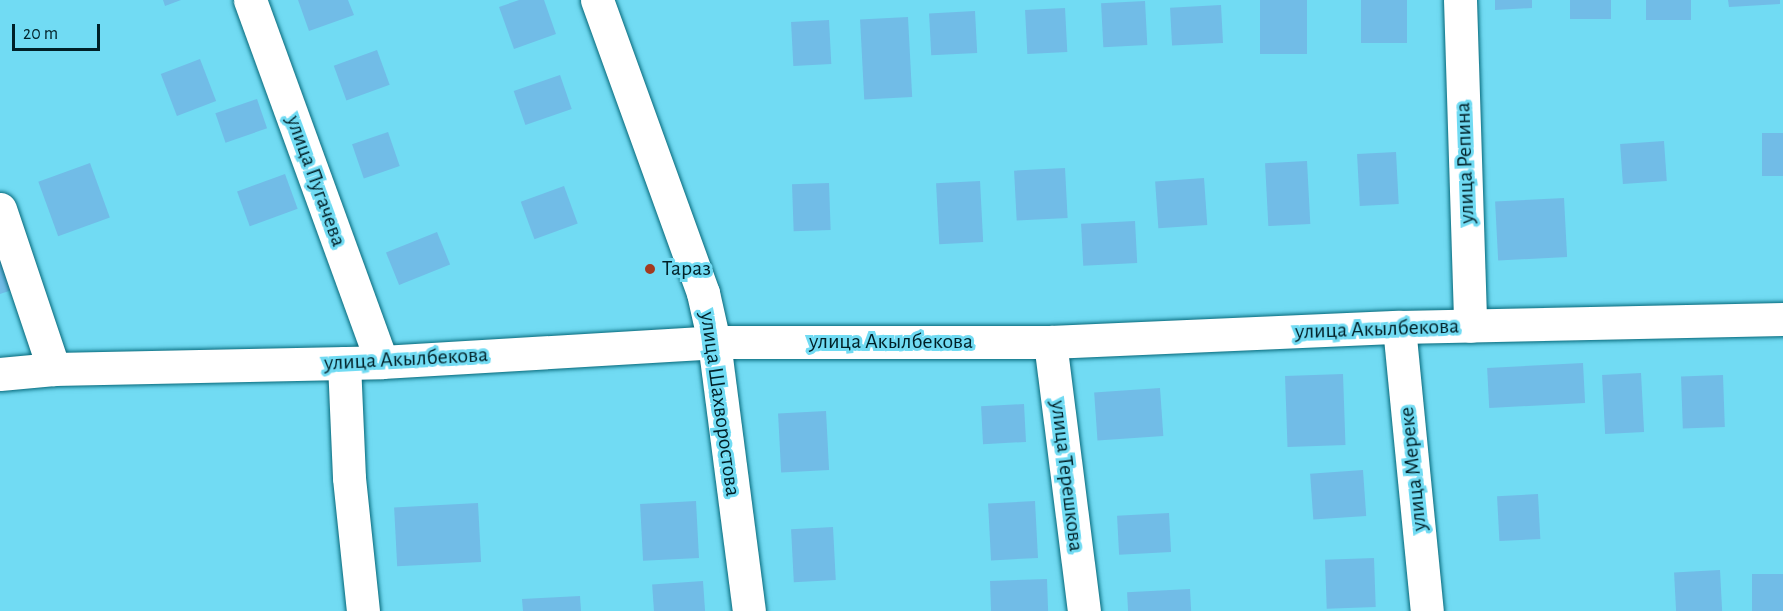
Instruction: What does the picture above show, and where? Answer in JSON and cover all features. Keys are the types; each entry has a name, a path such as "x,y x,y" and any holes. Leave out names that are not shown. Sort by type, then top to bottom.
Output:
{"street":[{"name":"улица Пугачева","path":"250,0 382,362"},
{"name":"улица Репина","path":"1460,0 1470,326"},
{"name":"улица Шахворостова","path":"606,2 703,293 714,342 749,611"},
{"path":"0,209 54,369"},
{"name":"улица Акылбекова","path":"0,374 54,369 382,362 714,342 1050,342 1399,327 1783,319"},
{"name":"улица Мереке","path":"1399,327 1427,611"},
{"name":"улица Терешкова","path":"1050,342 1084,611"},
{"path":"344,363 349,478 363,611"}],"building":[{"path":"163,0 181,0 165,6"},
{"path":"298,0 348,0 354,15 309,31"},
{"path":"519,0 544,0 556,34 514,49 499,7"},
{"path":"1260,0 1307,0 1307,54 1260,54"},
{"path":"1361,0 1407,0 1407,43 1361,43"},
{"path":"1495,0 1532,0 1532,8 1495,10"},
{"path":"1570,0 1611,0 1611,19 1570,19"},
{"path":"1646,0 1691,0 1691,20 1646,20"},
{"path":"1728,0 1780,0 1780,4 1729,7"},
{"path":"1145,1 1147,45 1103,47 1101,3"},
{"path":"1221,5 1223,43 1172,46 1170,8"},
{"path":"1065,8 1067,52 1027,54 1025,10"},
{"path":"975,11 977,53 931,55 929,13"},
{"path":"908,17 912,97 864,99 860,20"},
{"path":"829,20 831,64 793,66 791,22"},
{"path":"377,50 390,85 346,101 334,66"},
{"path":"200,59 216,101 177,116 161,74"},
{"path":"560,75 572,109 525,125 514,91"},
{"path":"257,99 267,128 225,143 215,113"},
{"path":"388,132 400,166 364,178 352,144"},
{"path":"1762,133 1783,133 1783,176 1762,176"},
{"path":"1664,141 1667,181 1623,184 1620,144"},
{"path":"1396,152 1399,204 1360,206 1357,154"},
{"path":"1307,161 1310,224 1268,226 1265,163"},
{"path":"90,163 110,218 58,236 38,182"},
{"path":"1065,168 1068,218 1017,221 1014,171"},
{"path":"285,174 298,209 250,226 237,191"},
{"path":"1204,178 1207,225 1158,228 1155,181"},
{"path":"980,181 983,242 939,244 936,183"},
{"path":"829,183 831,230 794,231 792,184"},
{"path":"564,186 578,224 534,239 521,202"},
{"path":"1564,198 1567,257 1498,261 1495,202"},
{"path":"1135,221 1137,263 1083,266 1081,224"},
{"path":"437,232 450,264 399,285 386,253"},
{"path":"0,258 12,290 0,294"},
{"path":"1583,363 1585,403 1489,408 1487,368"},
{"path":"1641,373 1644,432 1605,434 1602,375"},
{"path":"1343,374 1345,445 1288,447 1285,376"},
{"path":"1723,375 1725,427 1683,428 1681,376"},
{"path":"1160,388 1163,436 1098,440 1094,393"},
{"path":"1024,404 1026,442 983,444 981,406"},
{"path":"826,411 829,470 781,472 778,414"},
{"path":"1363,470 1366,516 1313,520 1310,474"},
{"path":"1538,494 1540,539 1499,541 1497,496"},
{"path":"696,501 699,558 643,561 640,504"},
{"path":"1035,501 1038,558 991,560 988,503"},
{"path":"478,503 481,562 397,566 394,507"},
{"path":"1169,513 1171,552 1119,555 1117,516"},
{"path":"833,527 836,580 794,582 791,529"},
{"path":"1374,558 1376,607 1327,609 1325,560"},
{"path":"1720,570 1722,611 1676,611 1674,572"},
{"path":"1752,574 1783,574 1783,611 1752,611"},
{"path":"1047,579 1048,611 991,611 990,581"},
{"path":"703,581 705,611 654,611 652,585"},
{"path":"1190,589 1191,611 1128,611 1127,592"},
{"path":"580,596 581,611 523,611 522,599"}],"place":[{"name":"Тараз","path":"650,269"}]}
